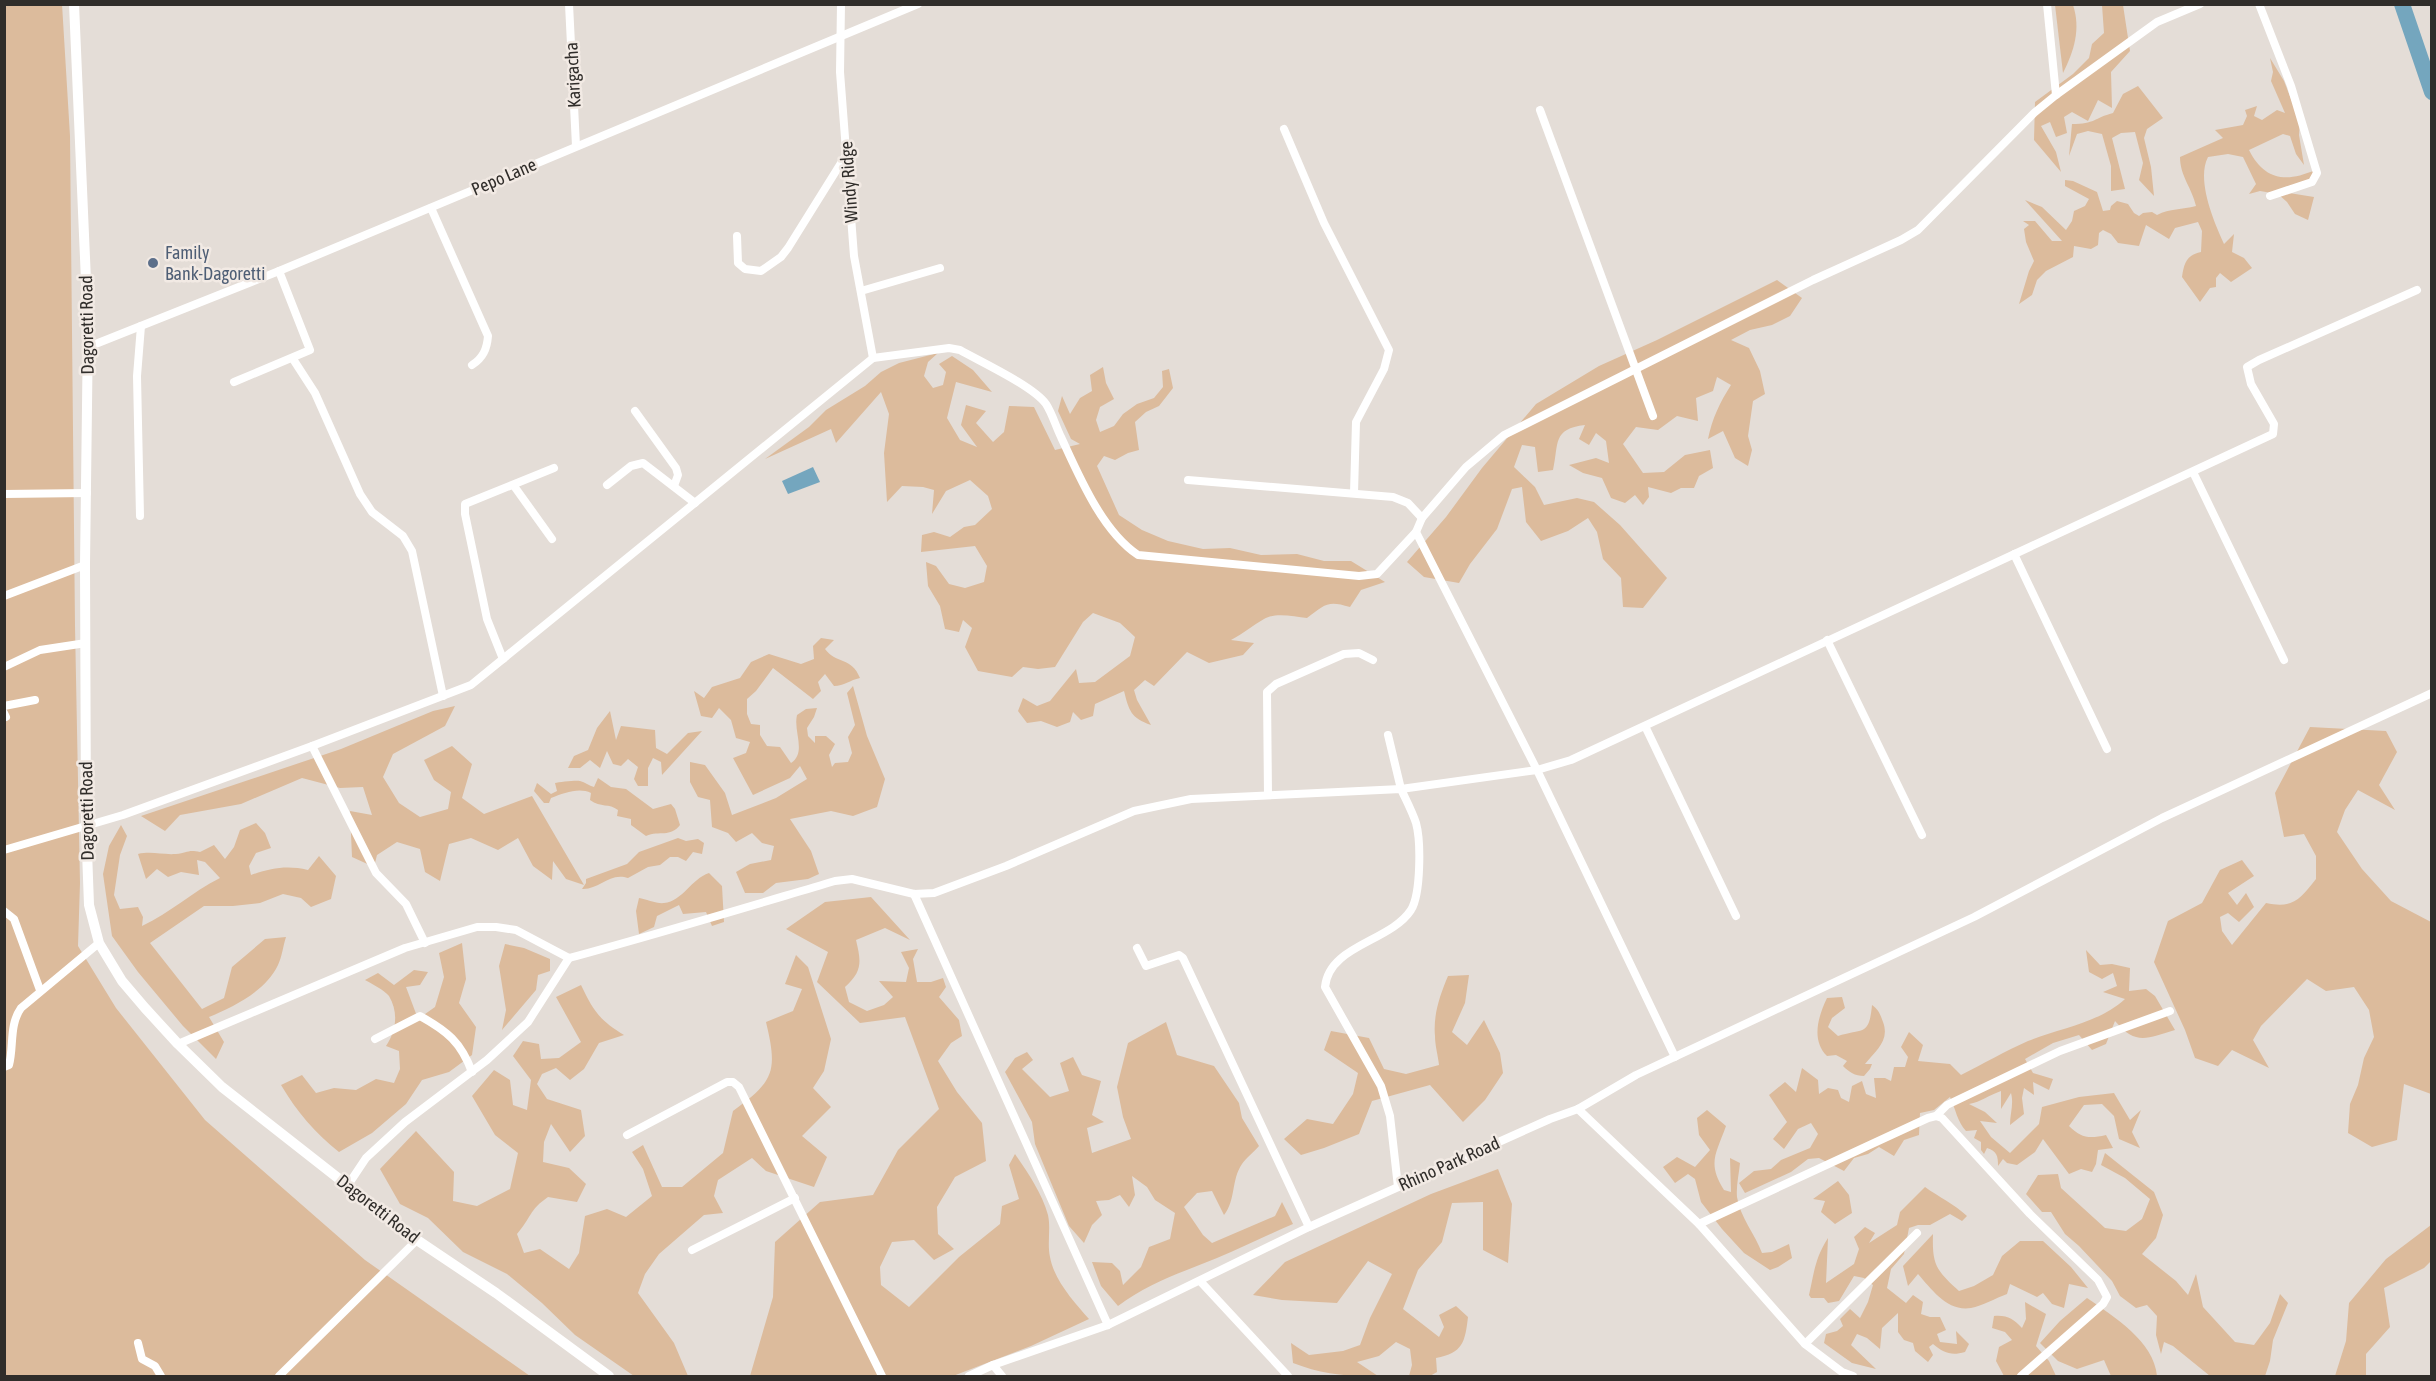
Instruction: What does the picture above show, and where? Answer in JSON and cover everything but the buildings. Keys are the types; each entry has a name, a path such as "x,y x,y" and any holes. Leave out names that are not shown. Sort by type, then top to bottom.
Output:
{"main road":[{"name":"Dagoretti Road","path":"74,4 88,347 85,565 86,824 89,905 99,943 122,981 178,1044 222,1087 417,1240 496,1293 609,1377"}],"street":[{"name":"Karigacha","path":"569,4 576,146"},
{"name":"Windy Ridge","path":"842,4 840,72 854,256 873,358"},
{"name":"Pepo Lane","path":"88,347 279,271 918,4"},
{"path":"2047,4 2056,95"},
{"path":"4,850 86,824 123,815 471,685 873,358 949,348 960,350 1034,393 1046,404 1072,461 1104,520 1125,547 1138,555 1359,576 1377,574 1416,532 1422,518 1466,467 1504,435 1813,280 1901,240 1920,228 2034,113 2056,95 2157,22 2200,4"},
{"path":"2259,4 2291,86 2317,173 2312,182 2270,196"},
{"path":"1540,110 1653,416"},
{"path":"1284,129 1324,223 1389,350 1384,369 1356,422 1354,493"},
{"path":"737,236 738,262 745,269 761,271 781,257 846,155"},
{"path":"431,208 488,336 487,349 479,361 472,365"},
{"path":"861,291 940,268"},
{"path":"234,382 309,352 310,347 279,271"},
{"path":"178,1044 405,948 477,927 516,930 569,958 639,940 835,881 852,879 914,894 934,893 1006,866 1134,812 1191,799 1401,789 1537,770 1571,760 2273,434 2274,424 2251,384 2247,367 2417,290"},
{"path":"140,516 137,376 141,326"},
{"path":"293,359 315,393 360,494 372,512 403,536 412,551 443,696"},
{"path":"635,411 676,468 678,475 674,486"},
{"path":"607,485 637,463 647,466 695,503"},
{"path":"503,659 487,619 465,514 465,504 554,468"},
{"path":"2193,472 2284,660"},
{"path":"1188,480 1354,493 1402,500 1422,518"},
{"path":"514,486 552,539"},
{"path":"4,494 87,493"},
{"path":"1416,532 1537,770 1674,1057"},
{"path":"2014,554 2107,749"},
{"path":"4,596 85,565"},
{"path":"1827,640 1922,835"},
{"path":"4,667 40,650 86,643"},
{"path":"1268,795 1267,692 1276,684 1344,654 1359,653 1373,660"},
{"name":"Rhino Park Road","path":"969,1377 993,1365 1108,1325 1309,1227 1550,1119 1578,1109 1636,1075 1974,917 2162,818 2432,693"},
{"path":"4,706 35,700"},
{"path":"1645,726 1736,916"},
{"path":"1388,735 1401,789 1416,824 1419,870 1416,897 1412,909 1391,930 1338,961 1326,978 1325,987 1381,1086 1390,1116 1398,1187"},
{"path":"312,746 376,873 406,904 425,942"},
{"path":"914,894 1108,1325"},
{"path":"4,911 14,919 40,990"},
{"path":"4,1067 9,1065 16,1015 40,990 99,943"},
{"path":"1137,948 1146,966 1179,955 1183,958 1309,1227"},
{"path":"348,1185 366,1158 405,1122 472,1072 528,1022 569,958"},
{"path":"1699,1224 1936,1116 1947,1105 2060,1050 2170,1011"},
{"path":"375,1038 420,1016 442,1028 457,1044 465,1053 472,1072"},
{"path":"627,1135 727,1082 733,1082 744,1094 882,1377"},
{"path":"1578,1109 1699,1224 1805,1344 1842,1372 1853,1377"},
{"path":"1936,1116 1942,1118 2030,1214 2098,1280 2107,1293 2103,1304 2021,1377"},
{"path":"692,1250 795,1198"},
{"path":"1805,1344 1917,1233"},
{"path":"279,1377 417,1240"},
{"path":"1200,1281 1288,1377"},
{"path":"138,1343 142,1359 155,1366 161,1377"},
{"path":"993,1365 1002,1377"}],"shaded area":[{"path":"62,4 70,136 80,883 78,946 116,1008 205,1120 365,1260 530,1376 5,1376 4,5"},
{"path":"2055,5 2073,5 2075,14 2076,31 2073,48 2063,73"},
{"path":"2102,5 2123,5 2130,51 2111,72 2112,108 2098,100 2088,121 2072,112 2064,117 2067,133 2056,137 2050,122 2041,126 2056,152 2061,172 2034,140 2035,102 2073,74 2089,58 2092,44 2104,33"},
{"path":"2270,58 2284,81 2300,122 2299,135 2304,165 2296,154 2290,136 2283,134 2249,150 2262,168 2277,176 2295,177 2315,170 2308,184 2283,192 2314,197 2308,220 2295,214 2278,194 2260,191 2249,194 2256,184 2243,157 2228,154 2208,157 2205,166 2205,189 2216,224 2224,244 2234,234 2232,252 2244,258 2252,268 2231,282 2220,273 2216,278 2216,287 2210,288 2200,302 2182,277 2187,261 2192,255 2201,252 2202,231 2198,222 2175,228 2169,239 2146,225 2139,246 2118,243 2111,234 2103,230 2099,233 2098,245 2091,249 2074,246 2073,257 2046,271 2037,280 2032,295 2019,304 2034,261 2026,242 2024,229 2029,225 2023,221 2035,221 2052,241 2062,241 2025,200 2042,207 2066,230 2072,221 2074,211 2085,206 2089,199 2065,186 2065,180 2073,181 2097,192 2103,211 2110,210 2117,201 2128,204 2139,216 2143,213 2152,212 2157,215 2196,206 2182,170 2180,157 2223,138 2215,130 2243,125 2247,116 2245,110 2257,106 2254,116 2262,120 2277,110 2285,113 2271,81 2273,72"},
{"path":"2138,86 2163,118 2147,129 2144,138 2151,167 2154,196 2139,180 2143,163 2135,132 2121,133 2112,138 2125,189 2111,191 2111,166 2102,134 2088,131 2077,134 2069,156 2072,124 2090,122 2113,113 2123,94"},
{"path":"1777,280 1802,298 1790,316 1772,325 1750,330 1731,340 1749,348 1760,371 1765,394 1753,401 1748,436 1752,450 1748,466 1735,458 1723,431 1708,439 1717,411 1731,385 1717,377 1713,391 1696,398 1698,421 1677,416 1658,430 1636,427 1623,444 1643,473 1664,472 1685,455 1710,450 1713,468 1699,476 1694,488 1681,488 1671,493 1648,487 1649,497 1643,505 1635,495 1625,503 1611,498 1602,478 1583,473 1569,465 1596,458 1609,463 1606,441 1596,433 1589,445 1579,439 1585,425 1574,427 1562,434 1557,445 1553,470 1538,472 1535,447 1522,445 1514,467 1535,487 1544,505 1577,498 1594,502 1620,525 1667,578 1643,608 1623,607 1621,578 1603,559 1597,532 1588,518 1568,531 1541,541 1526,522 1522,487 1512,489 1497,529 1470,564 1459,583 1424,577 1407,562 1536,404 1599,366 1657,340"},
{"path":"938,353 928,362 924,376 933,388 943,385 946,372 939,364 952,356 973,370 992,392 956,382 947,418 960,440 977,447 961,425 966,405 986,411 976,423 993,442 1004,432 1009,406 1034,407 1055,450 1080,444 1071,439 1058,411 1062,396 1070,414 1080,398 1092,391 1090,375 1103,367 1106,383 1114,399 1100,407 1096,420 1100,432 1114,426 1123,414 1137,404 1154,398 1163,387 1162,371 1169,369 1173,388 1159,406 1146,412 1135,422 1139,450 1115,460 1104,456 1097,466 1119,515 1142,530 1168,541 1203,549 1230,548 1261,555 1297,554 1324,561 1351,561 1385,582 1361,590 1350,607 1331,604 1307,618 1279,615 1264,619 1231,640 1254,643 1243,655 1209,663 1187,652 1154,686 1145,680 1134,690 1151,725 1139,720 1132,713 1124,691 1095,704 1093,716 1081,720 1073,712 1070,722 1057,727 1041,721 1027,723 1018,711 1023,698 1037,706 1050,701 1076,669 1079,683 1095,682 1130,656 1135,637 1120,623 1093,613 1083,622 1055,667 1038,669 1023,667 1012,677 978,671 965,647 972,628 963,620 959,632 945,629 940,606 928,586 926,562 936,566 949,584 965,588 984,582 987,566 975,546 921,552 922,535 934,532 950,537 964,527 975,525 992,509 988,496 970,480 946,491 932,514 934,490 923,487 902,486 887,502 884,453 889,414 881,392 836,443 831,429 765,459 809,427 826,410 865,386 881,372 899,363"},
{"path":"821,638 834,640 825,649 829,654 853,667 860,678 834,686 825,674 818,682 821,691 813,699 773,668 747,699 747,714 751,724 760,725 760,735 767,746 780,747 791,763 796,758 799,747 797,715 806,709 817,708 807,728 808,736 815,743 815,736 826,736 835,744 829,755 832,767 835,763 848,762 852,753 848,737 855,725 847,693 853,686 867,736 885,779 877,807 853,816 831,811 790,819 811,851 819,874 808,879 776,883 763,893 745,893 736,872 750,864 771,860 774,846 762,843 752,833 736,842 728,833 712,827 710,800 698,797 690,782 690,762 705,765 725,793 732,815 776,798 807,779 800,766 790,778 753,795 733,758 746,753 750,742 736,738 731,720 719,708 712,718 701,716 694,691 704,698 712,687 740,678 751,662 769,654 801,664 814,659 813,646"},
{"path":"455,706 445,726 393,754 383,777 399,803 420,817 448,809 451,792 434,780 424,760 452,746 472,764 462,798 484,814 532,796 584,885 566,879 553,861 552,880 533,866 518,838 498,850 471,838 449,844 440,881 425,872 420,849 397,842 377,855 374,867 352,857 350,811 372,815 363,787 340,788 302,778 241,804 180,815 165,831 141,816 341,749 433,711"},
{"path":"610,711 616,740 621,726 655,730 656,748 667,754 688,733 702,731 662,775 661,762 653,758 648,768 648,786 638,786 634,779 638,767 628,759 621,766 613,764 607,751 600,768 590,760 580,768 568,768 574,756 588,750 597,728"},
{"path":"2310,727 2386,731 2397,752 2379,785 2395,810 2358,790 2345,810 2337,832 2362,869 2391,901 2431,922 2431,1094 2404,1084 2397,1140 2372,1147 2348,1133 2350,1104 2358,1085 2364,1058 2374,1037 2369,1010 2354,987 2326,991 2307,979 2261,1026 2253,1040 2269,1068 2232,1050 2218,1066 2195,1058 2185,1030 2154,962 2168,921 2202,903 2220,870 2242,860 2254,876 2228,893 2237,905 2246,893 2254,907 2239,922 2228,913 2220,917 2222,931 2232,945 2266,903 2283,905 2295,901 2316,879 2316,856 2304,834 2284,837 2275,793"},
{"path":"598,778 611,787 626,789 653,809 671,804 680,825 669,833 646,836 631,825 631,819 617,816 618,810 590,800 591,793 571,791 551,798 549,803 544,803 534,791 537,783 551,794 557,791 555,783 578,781 594,787"},
{"path":"256,823 265,833 271,848 256,853 249,866 251,875 279,868 308,870 319,856 336,876 331,899 311,907 301,898 283,894 260,903 204,906 150,943 202,1009 224,998 232,967 265,939 286,937 281,959 266,983 238,1003 209,1017 224,1042 216,1059 183,1026 138,972 112,936 103,874 109,846 121,825 127,836 120,855 114,895 120,909 138,907 143,917 142,926 220,878 205,862 197,860 199,875 181,872 168,877 157,869 146,879 138,854 200,852 214,845 225,859 234,847 240,830"},
{"path":"678,838 686,841 698,839 704,843 702,854 693,852 686,861 678,857 670,857 660,865 648,867 628,878 615,877 594,887 582,889 586,879 627,864 639,852"},
{"path":"709,873 722,886 724,922 712,926 706,912 683,914 679,905 657,916 654,927 639,934 636,911 639,898 661,903 671,901"},
{"path":"871,897 910,940 885,928 856,940 859,965 855,976 845,987 849,1002 867,1011 884,1005 893,997 879,981 906,982 909,968 901,952 918,949 913,959 917,982 931,982 943,978 946,987 939,997 959,1020 962,1036 951,1043 938,1061 957,1092 982,1123 986,1161 955,1177 937,1207 938,1234 954,1249 934,1260 914,1240 892,1242 880,1267 881,1285 909,1307 959,1257 1000,1224 1002,1206 1019,1199 1009,1165 1015,1154 1034,1183 1048,1215 1049,1252 1052,1266 1065,1290 1089,1319 1031,1346 953,1376 750,1376 773,1297 775,1242 820,1202 873,1195 898,1150 939,1109 905,1017 860,1023 817,982 828,952 786,929 825,902"},
{"path":"462,943 466,979 459,1003 476,1027 472,1055 449,1072 422,1080 406,1104 372,1133 339,1152 307,1122 281,1085 302,1075 316,1093 334,1088 356,1090 376,1079 394,1083 400,1069 399,1051 386,1046 394,1028 394,1009 387,994 365,980 378,973 394,985 414,970 428,972 420,985 406,987 418,1019 435,1007 444,977 439,953"},
{"path":"505,944 524,948 550,959 550,971 538,975 536,990 502,1030 506,1010 499,966"},
{"path":"2086,950 2100,965 2112,964 2130,968 2129,991 2146,989 2155,996 2175,1030 2142,1038 2129,1034 2115,1021 2106,1044 2092,1050 2079,1035 2053,1043 2025,1059 2033,1073 2053,1079 2049,1090 2033,1082 2034,1095 2024,1088 2022,1098 2024,1114 2010,1125 2011,1093 2001,1109 2001,1091 1969,1104 1985,1112 1997,1123 1980,1121 1991,1137 2010,1153 2039,1124 2042,1107 2079,1097 2114,1093 2130,1120 2141,1110 2132,1132 2140,1148 2119,1139 2114,1116 2102,1104 2084,1105 2069,1126 2077,1133 2086,1136 2106,1135 2113,1148 2098,1150 2092,1172 2081,1169 2069,1174 2043,1139 2035,1152 2017,1165 2007,1163 2003,1159 1998,1166 1995,1152 1987,1148 1984,1154 1981,1150 1981,1142 1974,1138 1977,1130 1966,1131 1963,1127 1950,1097 1934,1110 1920,1113 1919,1135 1904,1140 1894,1156 1879,1147 1868,1154 1854,1158 1844,1171 1819,1158 1808,1159 1791,1172 1745,1193 1739,1183 1754,1171 1771,1169 1781,1160 1810,1148 1818,1134 1811,1123 1798,1129 1784,1149 1773,1139 1787,1122 1769,1095 1785,1082 1796,1092 1802,1068 1818,1080 1819,1094 1828,1088 1838,1090 1841,1098 1849,1102 1852,1086 1862,1081 1866,1094 1876,1098 1874,1078 1885,1078 1891,1081 1894,1067 1905,1067 1908,1057 1901,1047 1909,1032 1923,1045 1918,1061 1950,1064 1961,1075 2028,1041 2103,1014 2125,999 2103,992 2117,986 2113,973 2102,979 2089,972"},
{"path":"796,955 808,967 831,1039 824,1071 813,1088 831,1107 802,1136 827,1157 814,1187 766,1171 752,1158 718,1180 714,1196 723,1213 704,1215 659,1254 645,1274 638,1293 674,1343 688,1376 634,1376 575,1335 507,1274 463,1252 428,1218 400,1204 380,1169 416,1131 454,1172 453,1201 477,1206 510,1189 518,1153 495,1135 472,1096 494,1070 510,1080 513,1105 527,1110 531,1080 513,1056 523,1041 539,1044 541,1059 559,1058 581,1042 556,997 581,985 598,1014 624,1035 599,1043 584,1069 570,1080 556,1068 542,1074 537,1084 547,1099 581,1110 585,1136 570,1152 551,1124 544,1142 543,1162 569,1168 586,1184 577,1202 548,1197 534,1210 517,1234 524,1253 540,1249 569,1269 579,1253 585,1216 607,1209 626,1217 652,1196 643,1169 632,1152 643,1145 662,1187 682,1187 723,1153 733,1111 765,1083 769,1074 772,1053 766,1022 793,1011 802,989 785,984"},
{"path":"1469,975 1465,1003 1452,1032 1467,1045 1484,1020 1500,1053 1503,1073 1485,1100 1463,1122 1430,1085 1372,1101 1359,1134 1324,1148 1301,1155 1284,1139 1307,1119 1333,1124 1353,1094 1358,1073 1324,1050 1331,1031 1369,1038 1384,1069 1406,1074 1439,1065 1435,1028 1440,998 1448,976"},
{"path":"1842,997 1845,1008 1832,1018 1828,1027 1838,1036 1867,1027 1872,1005 1878,1010 1885,1029 1883,1040 1865,1064 1872,1064 1864,1076 1848,1070 1843,1066 1847,1061 1836,1055 1827,1056 1819,1043 1819,1020 1827,998"},
{"path":"1166,1022 1177,1055 1214,1066 1239,1103 1242,1118 1259,1146 1239,1170 1228,1209 1224,1215 1212,1191 1197,1193 1184,1207 1203,1235 1212,1243 1275,1216 1282,1202 1293,1224 1154,1284 1118,1306 1101,1286 1092,1262 1112,1263 1120,1271 1123,1285 1141,1267 1149,1247 1170,1239 1175,1213 1155,1200 1147,1187 1132,1176 1135,1195 1129,1207 1120,1195 1109,1200 1096,1201 1102,1215 1092,1225 1084,1243 1069,1226 1035,1144 1032,1122 1005,1072 1015,1058 1027,1052 1033,1060 1022,1069 1050,1097 1069,1091 1060,1063 1073,1057 1082,1075 1101,1081 1092,1115 1104,1122 1087,1128 1092,1153 1131,1139 1123,1117 1117,1087 1128,1043"},
{"path":"1707,1110 1726,1126 1715,1158 1719,1181 1724,1190 1731,1192 1730,1158 1740,1163 1737,1197 1744,1218 1762,1253 1772,1252 1789,1244 1792,1258 1778,1267 1770,1270 1744,1253 1701,1202 1695,1179 1688,1174 1675,1183 1663,1167 1677,1157 1695,1167 1710,1150 1699,1135 1697,1118"},
{"path":"2105,1153 2154,1192 2163,1215 2156,1238 2142,1254 2176,1281 2188,1295 2196,1274 2203,1307 2235,1342 2254,1345 2270,1323 2280,1294 2288,1303 2273,1340 2265,1376 2210,1376 2173,1346 2164,1342 2161,1354 2156,1335 2157,1316 2147,1305 2136,1308 2120,1296 2112,1281 2065,1234 2051,1212 2042,1212 2026,1194 2038,1175 2058,1174 2061,1188 2105,1228 2126,1231 2142,1219 2150,1199 2125,1178 2101,1165"},
{"path":"1498,1169 1512,1204 1508,1263 1483,1250 1483,1202 1452,1203 1442,1242 1418,1270 1403,1309 1439,1337 1444,1327 1439,1315 1456,1306 1468,1317 1464,1340 1452,1353 1436,1358 1437,1372 1430,1376 1409,1376 1412,1365 1410,1349 1396,1342 1379,1356 1357,1362 1378,1376 1335,1374 1293,1363 1291,1343 1309,1355 1343,1351 1360,1345 1370,1318 1392,1274 1368,1261 1337,1303 1282,1300 1253,1295 1285,1262 1431,1194"},
{"path":"1838,1181 1849,1195 1852,1213 1835,1224 1821,1212 1825,1201 1813,1199"},
{"path":"1925,1187 1967,1216 1962,1221 1950,1214 1930,1225 1909,1228 1904,1254 1891,1269 1887,1288 1906,1303 1913,1295 1923,1302 1921,1314 1940,1317 1946,1330 1937,1334 1940,1342 1957,1344 1956,1331 1969,1344 1965,1352 1952,1354 1944,1352 1933,1344 1929,1347 1933,1355 1928,1362 1915,1351 1913,1343 1904,1340 1898,1332 1898,1313 1882,1328 1880,1349 1867,1338 1857,1334 1851,1345 1876,1369 1852,1363 1824,1343 1826,1334 1837,1331 1843,1326 1840,1319 1850,1309 1860,1318 1873,1285 1864,1278 1854,1276 1839,1301 1828,1303 1824,1298 1811,1298 1809,1295 1820,1252 1828,1238 1826,1283 1854,1264 1859,1249 1854,1237 1865,1227 1875,1233 1869,1243 1897,1225 1900,1212"},
{"path":"2431,1225 2431,1261 2424,1268 2384,1288 2390,1327 2366,1354 2366,1376 2335,1376 2346,1341 2349,1303 2386,1259"},
{"path":"1933,1234 1933,1253 1937,1266 1945,1278 1959,1291 1974,1286 1993,1275 2002,1256 2020,1241 2043,1241 2071,1267 2088,1288 2069,1284 2064,1308 2052,1304 2043,1293 2037,1297 2010,1284 2007,1294 1984,1304 1971,1308 1955,1307 1941,1298 1918,1274 1908,1286 1903,1266"},
{"path":"2087,1298 2141,1341 2149,1352 2157,1376 2111,1376 2104,1360 2077,1369 2058,1361 2040,1343 2060,1321"},
{"path":"2025,1302 2046,1314 2036,1346 2049,1361 2056,1376 2004,1376 1996,1361 1999,1347 2012,1340 2005,1332 1992,1328 1994,1316 2010,1318 2022,1328 2026,1319"}],"water":[{"path":"813,467 820,482 788,494 782,481"}],"waterway":[{"path":"2402,4 2432,92"}],"place":[{"name":"Family Bank-Dagoretti","path":"153,263"}]}
